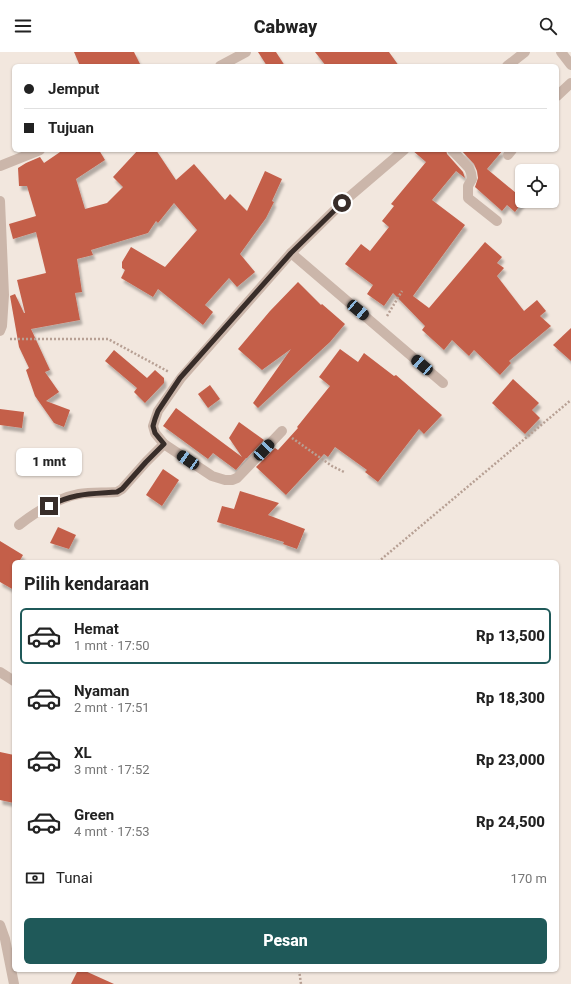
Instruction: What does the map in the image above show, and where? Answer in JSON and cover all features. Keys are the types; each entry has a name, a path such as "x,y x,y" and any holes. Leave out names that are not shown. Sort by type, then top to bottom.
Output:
{"street":[{"path":"224,64 246,52"},
{"path":"510,64 525,52"},
{"path":"561,52 571,65"},
{"path":"559,94 571,83"},
{"path":"0,166 35,152"},
{"path":"282,431 237,478 232,480 220,479 212,476 164,444 155,433 153,426 158,411 180,378 291,253 342,203 402,152"},
{"path":"454,152 469,168 471,173 472,179 468,186 468,198 497,221"},
{"path":"0,201 1,268 4,295 2,326 0,331"},
{"path":"291,253 443,383"},
{"path":"19,525 35,512 63,498 79,494 117,492 122,489 164,444"},
{"path":"0,672 12,680"},
{"path":"0,925 5,939 14,984"}],"path":[{"path":"380,329 402,291"},
{"path":"8,339 108,339 180,378"},
{"path":"380,560 571,400"},
{"path":"282,431 332,466 344,472"},
{"path":"299,972 301,984"}],"building":[{"path":"74,52 134,52 140,64 79,64"},
{"path":"258,52 276,52 284,64 266,64"},
{"path":"315,52 389,52 398,64 324,64"},
{"path":"60,152 100,152 105,160 76,179 85,209 107,203 123,187 113,177 136,152 157,152 176,180 194,164 225,200 230,194 247,211 265,171 282,179 272,201 274,202 266,218 240,254 255,272 237,287 229,278 205,305 213,312 203,325 158,289 153,297 121,278 125,270 122,268 122,262 131,247 165,267 197,230 174,203 158,223 156,221 148,233 91,250 93,255 77,259 82,292 75,293 80,320 31,329 50,370 45,372 59,392 46,401 70,410 64,427 54,423 35,396 26,370 29,368 19,347 10,296 15,294 25,313 17,280 46,273 36,232 13,239 9,224 36,216 27,186 19,186 18,168 40,157 44,163"},
{"path":"414,152 446,152 463,172 465,178 456,171 432,200 465,225 413,296 429,308 485,242 502,257 497,263 504,268 497,276 524,311 537,300 546,311 540,316 551,326 509,361 511,363 500,375 474,350 469,356 452,340 444,350 422,330 425,326 393,293 384,306 367,294 373,285 345,264 361,244 370,251 389,227 382,221 394,206 391,204 426,162"},
{"path":"463,152 501,152 487,169 515,192 515,208 518,208 515,212 507,205 502,211 475,187 478,178 474,164"},
{"path":"298,282 321,305 322,304 345,324 330,342 258,408 253,403 291,349 262,370 238,349 270,311"},
{"path":"571,328 571,361 553,345"},
{"path":"340,349 358,362 364,353 394,376 396,375 442,415 424,434 419,429 378,482 365,472 367,470 335,447 328,457 324,454 286,495 256,467 275,448 278,450 298,428 297,427 330,386 319,377"},
{"path":"114,350 147,378 155,370 164,378 164,383 145,403 134,392 137,388 105,361"},
{"path":"513,379 539,403 532,410 540,418 525,434 492,403"},
{"path":"210,385 220,399 208,408 198,394"},
{"path":"176,408 242,457 229,438 239,422 264,440 236,470 213,453 208,459 163,426"},
{"path":"0,409 24,412 22,428 0,425"},
{"path":"163,469 179,480 162,506 146,495"},
{"path":"240,491 279,503 268,515 305,529 297,549 283,544 284,542 217,522 222,506 234,509"},
{"path":"58,527 76,535 69,549 50,543"},
{"path":"0,541 23,555 20,560 12,560 12,589 0,582"},
{"path":"0,752 12,755 12,803 0,800"},
{"path":"77,972 87,972 114,984 71,984"}],"route":[{"path":"49,506 63,498 79,494 117,492 129,482 164,444 155,433 153,426 158,411 180,378 291,253 342,203"}]}
